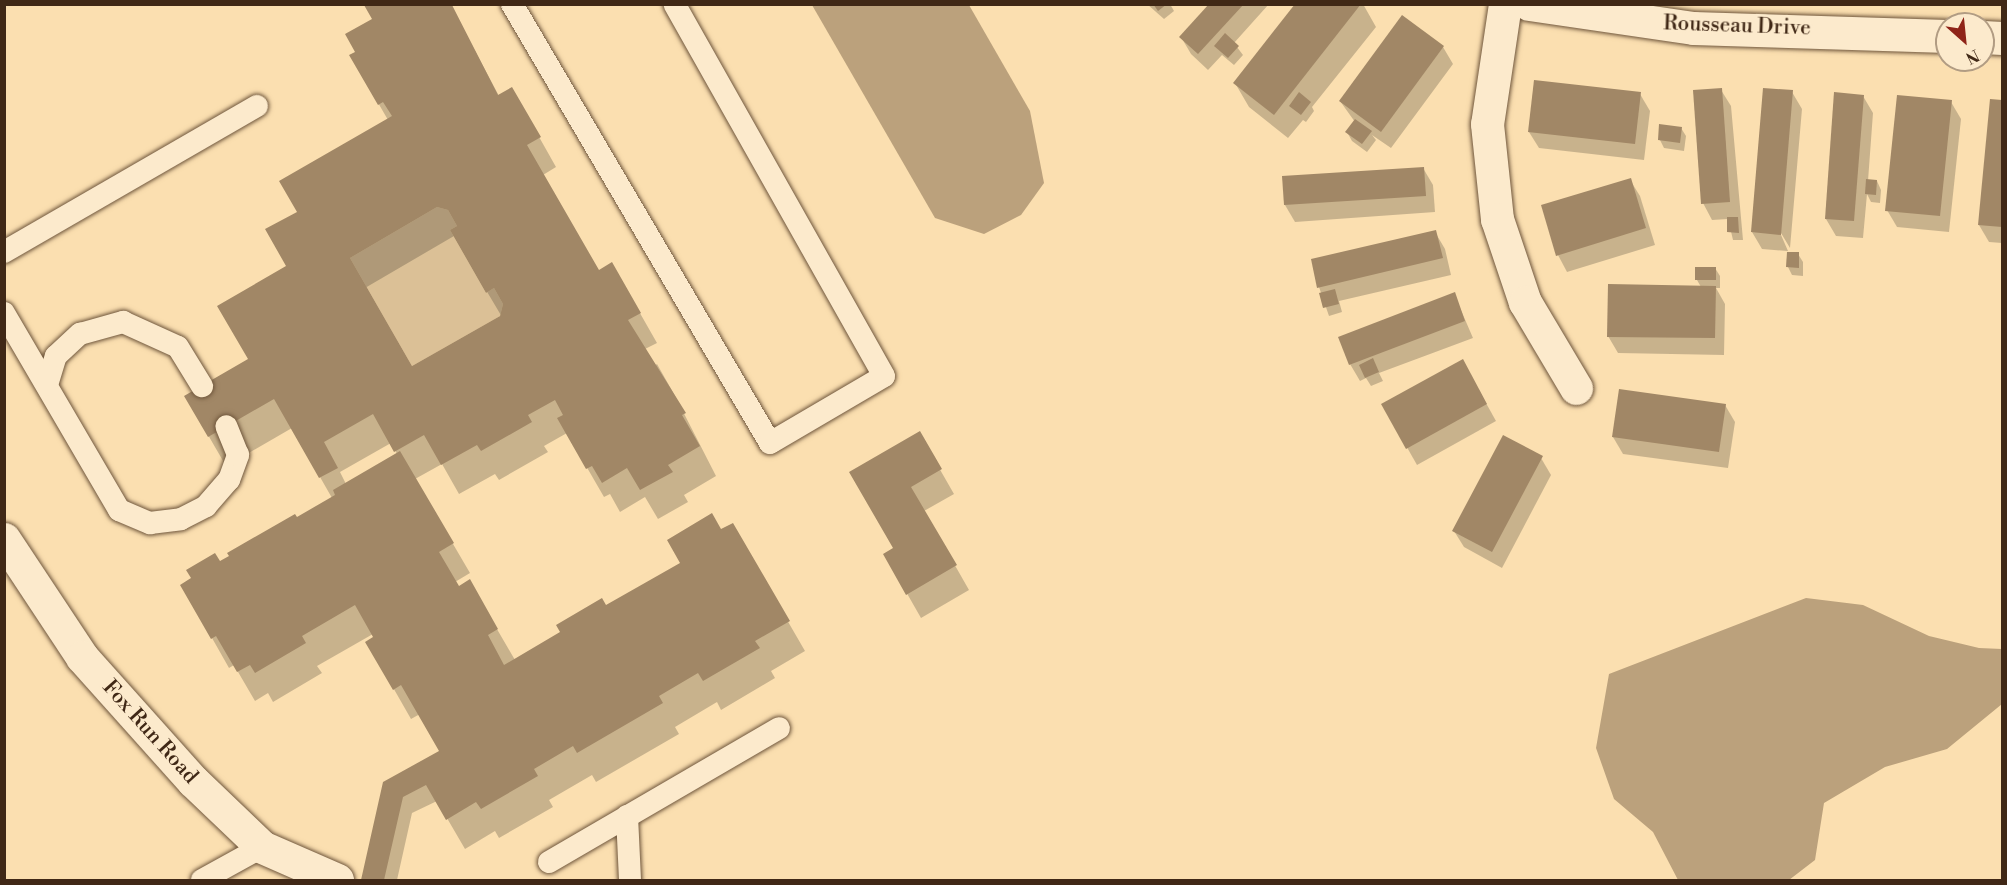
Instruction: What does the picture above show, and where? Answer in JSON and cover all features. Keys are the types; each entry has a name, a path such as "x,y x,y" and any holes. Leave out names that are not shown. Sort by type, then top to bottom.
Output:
{"street":[{"path":"1505,4 1487,124 1497,219 1525,302 1576,388"},
{"name":"Rousseau Drive","path":"1529,4 1693,28 1935,36"},
{"name":"Fox Run Road","path":"6,547 82,657 193,781 262,847 337,880"}],"lane":[{"path":"512,4 770,443 884,376 674,4"},
{"path":"4,252 257,106"},
{"path":"4,313 119,510 150,524 181,519 206,506 229,480 238,455 226,426"},
{"path":"46,385 56,356 80,334 123,322 178,347 202,386"},
{"path":"549,862 779,728"},
{"path":"627,816 630,880"},
{"path":"202,880 262,847"}],"shaded area":[{"path":"812,5 969,5 1030,111 1044,183 1021,215 984,234 935,218"},
{"path":"437,207 448,210 457,226 450,230 486,293 494,288 503,304 500,316 412,366 350,258"},
{"path":"1806,598 1863,605 1929,636 1979,648 2002,649 2002,704 1947,749 1885,767 1824,803 1815,860 1789,880 1678,880 1653,832 1614,799 1596,748 1609,674"}],"building":[{"path":"1153,4 1167,4 1158,11"},
{"path":"1209,4 1244,4 1198,54 1179,37"},
{"path":"1295,4 1361,4 1274,115 1233,83"},
{"path":"364,5 452,5 498,95 512,87 541,137 527,145 599,270 612,262 641,313 628,320 686,413 682,415 700,446 668,465 673,472 640,490 627,468 602,483 592,466 586,469 557,418 563,415 555,400 528,415 532,422 481,451 477,445 441,465 424,435 394,452 373,414 324,442 338,468 319,478 274,399 208,437 184,396 248,359 217,306 286,266 265,229 297,212 279,181 392,116 383,102 378,105 349,55 355,52 345,34 372,19","holes":["437,207 448,210 457,226 450,230 486,293 494,288 503,304 500,316 412,366 350,258"]},
{"path":"1402,15 1444,46 1381,132 1339,101"},
{"path":"1225,33 1239,46 1228,58 1214,46"},
{"path":"1534,80 1641,92 1635,144 1528,132"},
{"path":"1722,88 1730,202 1701,204 1693,90"},
{"path":"1763,88 1793,90 1781,235 1751,232"},
{"path":"1299,92 1311,102 1301,115 1289,106"},
{"path":"1834,92 1864,95 1854,221 1825,219"},
{"path":"1897,95 1952,100 1940,216 1885,211"},
{"path":"1990,99 2002,100 2002,227 1978,225"},
{"path":"1355,119 1372,131 1362,144 1345,132"},
{"path":"1659,124 1682,127 1680,143 1658,140"},
{"path":"1424,167 1426,196 1284,205 1282,176"},
{"path":"1631,178 1646,228 1556,256 1541,205"},
{"path":"1866,179 1877,180 1876,195 1865,194"},
{"path":"1727,217 1738,217 1739,233 1727,232"},
{"path":"1436,230 1443,258 1317,288 1311,259"},
{"path":"1787,252 1799,252 1799,268 1786,267"},
{"path":"1695,267 1716,267 1716,280 1695,280"},
{"path":"1608,284 1716,286 1715,338 1607,337"},
{"path":"1335,289 1339,304 1323,308 1319,293"},
{"path":"1455,292 1465,321 1349,365 1338,337"},
{"path":"1373,358 1379,372 1365,378 1359,365"},
{"path":"1463,359 1487,404 1406,449 1381,404"},
{"path":"1619,389 1726,404 1719,452 1612,437"},
{"path":"920,431 942,469 911,487 957,565 906,595 883,554 893,548 849,472"},
{"path":"1503,435 1543,456 1492,552 1452,531"},
{"path":"400,451 454,543 439,552 459,586 470,579 498,629 488,635 504,665 560,632 556,625 602,598 606,605 680,563 667,540 712,513 721,529 733,523 790,621 755,641 760,648 703,681 698,673 659,696 663,703 577,753 573,746 534,769 538,776 481,809 476,802 446,820 426,785 403,797 384,880 361,880 383,782 439,751 401,685 393,690 365,642 373,637 355,605 302,636 306,643 255,673 250,665 237,672 216,636 211,639 180,585 191,578 186,570 215,553 220,561 229,556 227,553 295,514 297,517 335,495 333,490"}]}
